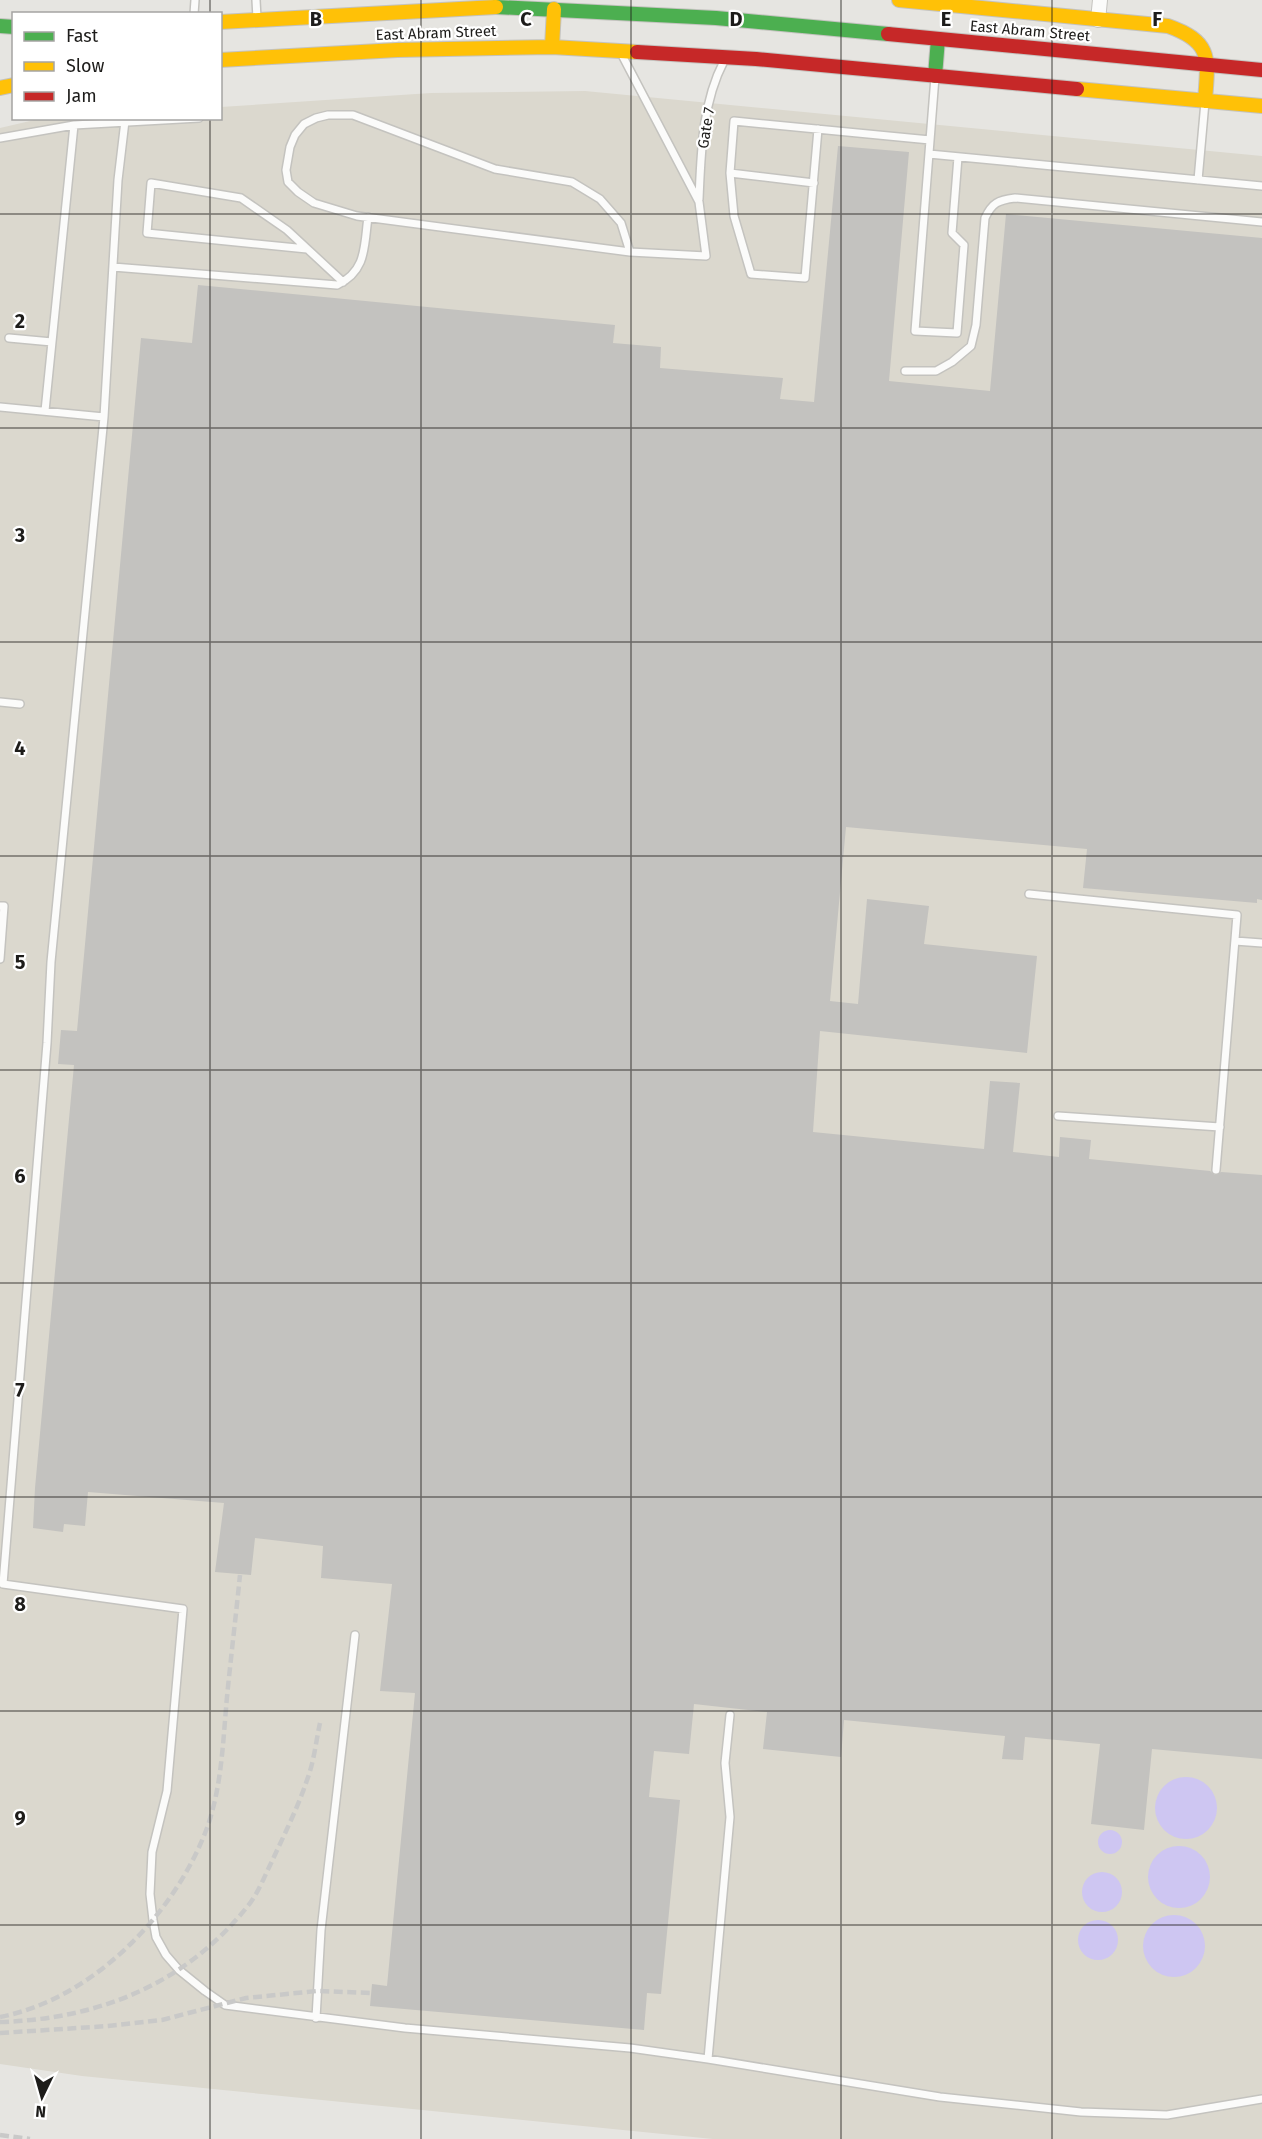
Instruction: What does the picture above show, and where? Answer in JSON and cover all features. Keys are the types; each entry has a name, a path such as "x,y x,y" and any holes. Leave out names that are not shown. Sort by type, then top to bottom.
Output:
{"main road":[{"path":"899,0 994,5 1098,20 1168,26 1184,31 1196,37 1204,48 1207,64 1205,100"},
{"name":"East Abram Street","path":"222,22 416,5 494,7 553,4 1262,70"},
{"path":"552,46 553,4"},
{"path":"935,76 938,39"},
{"name":"East Abram Street","path":"222,60 397,50 552,46 726,57 1262,106"}],"street":[{"path":"1098,20 1100,0"}],"lane":[{"path":"256,0 256,20"},
{"path":"620,50 699,202 706,256 630,252 368,217 335,210 315,202 298,192 288,182 286,170 290,147 295,135 304,124 328,115 353,115 495,169 572,182 600,199 621,224 630,252"},
{"name":"Gate 7","path":"699,202 703,133 716,75 726,57"},
{"path":"935,76 915,331 957,333 964,245 952,233 958,157"},
{"path":"1198,180 1205,100"},
{"path":"0,138 74,125 150,120"},
{"path":"125,121 118,180 104,417 51,962 46,1055 3,1584 183,1609 167,1791 152,1852 150,1894 156,1937 166,1955 179,1970 225,2005 316,2018 630,2048 940,2097 1081,2112 1167,2115 1262,2099"},
{"path":"819,129 805,279 751,274 734,216 730,173 734,121 819,129 930,140"},
{"path":"45,411 74,125"},
{"path":"929,154 1262,186"},
{"path":"730,173 814,183"},
{"path":"307,249 147,233 151,183 241,198 286,230 307,249 343,282"},
{"path":"905,371 936,371 952,363 971,346 976,325 985,218 991,205 1001,200 1015,198 1262,222"},
{"path":"113,267 337,285 355,274 361,264 368,217"},
{"path":"9,338 52,342"},
{"path":"0,407 104,417"},
{"path":"0,702 20,704"},
{"path":"1029,894 1237,915 1216,1170"},
{"path":"0,906 4,906 0,959"},
{"path":"1235,941 1262,943"},
{"path":"1058,1116 1220,1127"},
{"path":"316,2018 321,1930 355,1635"},
{"path":"708,2059 730,1816 725,1763 730,1715"}],"shaded area":[{"path":"585,91 1262,156 1262,2139 713,2139 82,2076 0,2064 0,128 34,120 222,120 222,107 431,93"},
{"path":"1186,1777 1198,1779 1208,1786 1215,1796 1217,1808 1215,1820 1208,1830 1198,1837 1186,1839 1174,1837 1164,1830 1157,1820 1155,1808 1157,1796 1164,1786 1174,1779"},
{"path":"1110,1830 1115,1831 1121,1837 1121,1847 1115,1853 1110,1854 1105,1853 1099,1847 1098,1842 1099,1837 1105,1831"},
{"path":"1173,1846 1185,1846 1201,1855 1208,1865 1210,1877 1208,1889 1201,1899 1185,1908 1173,1908 1162,1903 1153,1894 1148,1883 1148,1871 1153,1860 1162,1851"},
{"path":"1102,1872 1116,1878 1122,1892 1116,1906 1102,1912 1088,1906 1082,1892 1088,1878"},
{"path":"1174,1915 1191,1920 1196,1924 1200,1929 1205,1946 1200,1963 1196,1968 1191,1972 1174,1977 1157,1972 1152,1968 1148,1963 1143,1946 1148,1929 1152,1924 1157,1920"},
{"path":"1098,1920 1112,1926 1118,1940 1112,1954 1098,1960 1084,1954 1078,1940 1084,1926"}],"building":[{"path":"838,146 909,152 889,381 990,391 1006,214 1262,238 1262,900 1257,899 1257,903 1083,888 1087,849 846,827 830,1001 858,1004 867,899 929,906 924,944 1037,956 1027,1053 820,1031 813,1132 984,1149 990,1081 1020,1083 1013,1152 1059,1157 1060,1137 1091,1140 1089,1159 1210,1171 1215,1175 1221,1172 1262,1175 1262,1759 1152,1749 1144,1830 1091,1824 1100,1744 1025,1737 1023,1760 1002,1759 1005,1736 844,1720 841,1757 763,1749 767,1712 694,1704 689,1754 654,1751 649,1797 680,1800 661,1994 647,1993 644,2030 370,2006 372,1984 387,1986 415,1693 380,1691 392,1584 321,1578 323,1546 255,1538 251,1575 215,1572 224,1503 88,1492 85,1526 64,1524 63,1532 33,1528 74,1065 58,1064 61,1030 77,1031 141,338 192,343 198,285 615,325 613,343 661,347 660,368 783,378 780,399 814,402"}],"railway":[{"path":"0,2017 34,2007 67,1992 98,1972 152,1921 193,1860 207,1828 219,1779 240,1575"},
{"path":"0,2022 71,2014 137,1993 167,1977 196,1957 222,1934 255,1896 287,1830 309,1773 320,1723"},
{"path":"0,2033 162,2020 246,1998 317,1991 371,1993"},
{"path":"0,2135 30,2139"}],"traffic: fast":[{"path":"496,7 716,18 888,34"},
{"path":"0,26 12,27"},
{"path":"935,76 938,39"}],"traffic: slow":[{"path":"899,0 1168,26 1193,39 1204,54 1207,74 1205,101"},
{"path":"222,22 496,7"},
{"path":"552,47 554,9"},
{"path":"222,60 397,50 552,47 637,52"},
{"path":"0,88 12,85"},
{"path":"1077,89 1262,106"}],"traffic: jam":[{"path":"888,34 1262,70"},
{"path":"637,52 756,59 1077,89"}]}
